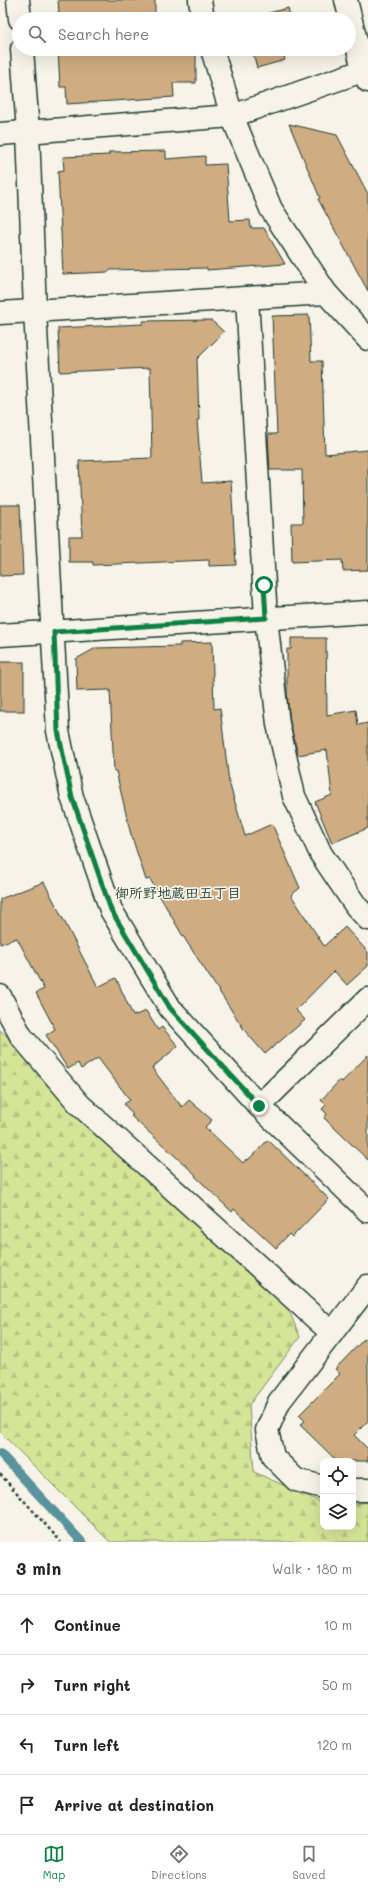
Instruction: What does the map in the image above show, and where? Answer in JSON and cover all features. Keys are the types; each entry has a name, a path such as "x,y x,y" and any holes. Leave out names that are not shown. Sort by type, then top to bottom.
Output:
{"street":[{"path":"18,0 19,12"},
{"path":"200,0 202,12"},
{"path":"346,0 349,12"},
{"path":"0,134 232,116 366,74 356,37"},
{"path":"23,56 28,132 36,311 60,738 72,797 111,910 170,1008 259,1106 368,1212"},
{"path":"214,56 232,116 271,209 326,293 368,339"},
{"path":"0,313 326,293"},
{"path":"247,298 266,618 278,724 294,796 321,854 356,906 368,919"},
{"path":"0,635 368,612"},
{"path":"0,996 21,1036 80,1105 332,1333"},
{"path":"259,1106 368,999"},
{"path":"320,1486 296,1480 273,1457 267,1430 280,1402 368,1286"},
{"path":"356,1490 368,1490"}],"path":[{"path":"0,1474 61,1542"}],"green space":[{"path":"0,1030 279,1287 300,1337 249,1405 254,1472 320,1502 320,1530 356,1530 356,1504 368,1502 368,1542 110,1542 0,1432"}],"building":[{"path":"58,0 155,0 155,12 59,12"},
{"path":"288,8 289,12 273,12"},
{"path":"58,56 196,56 196,83 173,83 174,97 67,104 66,87 60,87"},
{"path":"254,56 284,56 285,60 257,68"},
{"path":"289,124 337,135 368,194 368,291 318,199 320,198"},
{"path":"166,151 166,159 205,156 205,165 226,164 230,221 250,220 251,228 264,228 285,264 207,270 207,268 109,270 109,272 63,274 58,171 64,170 63,157 109,155 109,152"},
{"path":"309,315 311,361 322,361 325,454 368,450 368,570 343,571 342,560 292,562 291,523 303,523 302,470 270,470 268,434 277,434 272,316"},
{"path":"211,320 224,332 197,359 199,420 197,420 202,483 231,481 236,565 209,566 209,560 93,565 93,562 69,562 69,536 82,536 79,461 152,458 150,368 60,372 58,328 143,324 143,321"},
{"path":"0,505 20,505 23,575 0,576"},
{"path":"291,638 326,638 327,715 356,710 358,725 368,723 368,828 332,843 315,802 332,795 327,750 298,755 290,722 287,693 287,649 291,649"},
{"path":"212,642 214,709 220,708 229,782 245,836 272,824 300,888 291,895 324,946 345,927 368,952 368,966 347,985 334,971 296,1010 305,1020 265,1054 245,1031 181,933 150,879 146,880 130,831 116,771 114,771 110,690 77,691 76,659 96,648 180,646 180,643"},
{"path":"0,662 24,662 24,711 0,711"},
{"path":"44,882 98,987 116,978 133,1016 146,1011 158,1030 162,1027 178,1046 152,1068 182,1107 189,1100 212,1120 205,1127 243,1163 246,1159 247,1161 268,1140 329,1199 292,1237 289,1234 276,1248 234,1209 232,1212 195,1176 196,1175 131,1116 133,1115 124,1104 130,1100 98,1058 81,1069 78,1063 68,1069 46,1035 55,1029 36,993 44,989 17,938 0,944 0,899"},
{"path":"368,1055 368,1160 324,1118 327,1114 322,1109 326,1105 321,1100 340,1080 342,1082"},
{"path":"368,1335 368,1421 354,1435 368,1449 368,1461 356,1461 356,1458 334,1458 300,1425 305,1421 299,1415 340,1374 335,1369"}],"waterway":[{"path":"0,1453 82,1542"}],"district":[{"name":"御所野地蔵田五丁目","path":"178,892"}],"route":[{"path":"259,1106 170,1008 111,910 72,797 58,731 54,632 266,618 264,585"}]}
